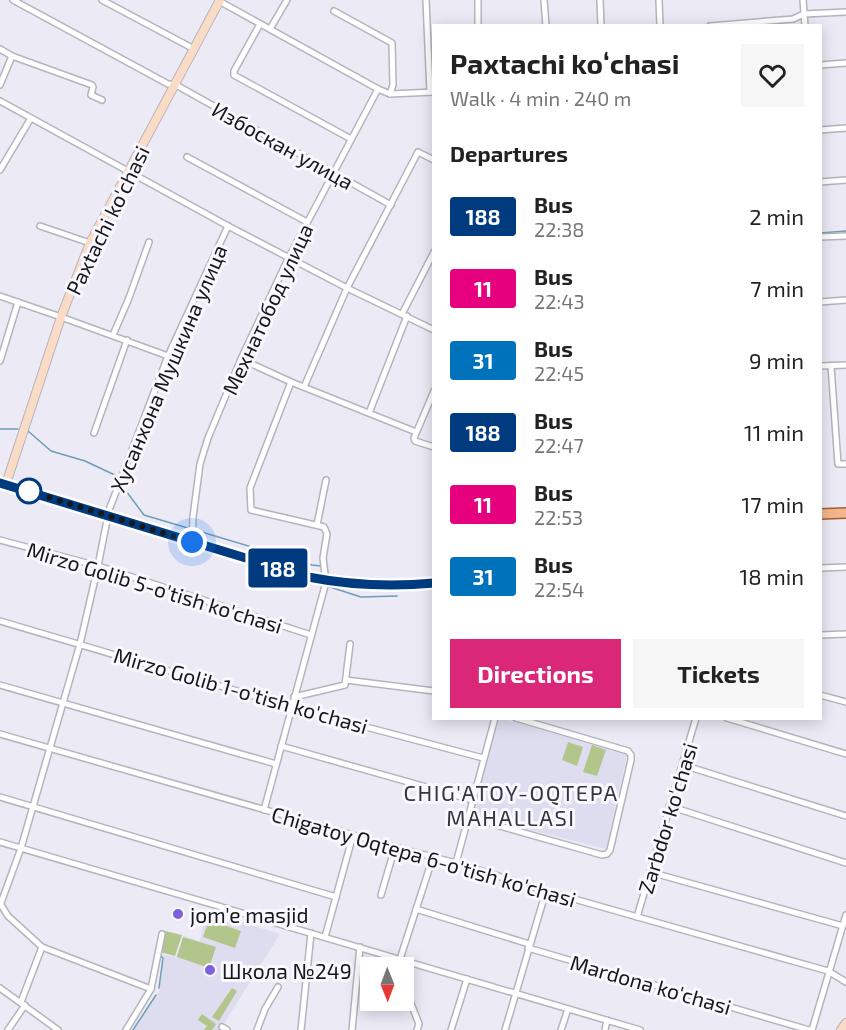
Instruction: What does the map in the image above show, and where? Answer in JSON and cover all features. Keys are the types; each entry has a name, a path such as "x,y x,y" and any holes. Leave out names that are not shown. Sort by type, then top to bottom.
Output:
{"main road":[{"path":"4,481 192,539 273,567 377,579 432,578"},
{"path":"822,514 846,513"},
{"path":"822,519 846,518"},
{"path":"325,574 374,584 432,583"}],"street":[{"name":"Избоскан улица","path":"13,0 168,84 176,85 391,205"},
{"path":"102,0 194,49"},
{"path":"270,29 287,0"},
{"path":"220,1 390,94 432,92 426,0"},
{"path":"478,0 478,24"},
{"path":"544,0 546,24"},
{"path":"600,0 601,24"},
{"path":"659,0 660,24"},
{"path":"802,0 805,24"},
{"name":"Paxtachi ko'chasi","path":"4,481 61,316 90,243 220,1"},
{"path":"334,11 392,43 393,85 390,94"},
{"path":"734,24 793,19 804,14 846,12"},
{"path":"260,24 234,71 234,75 351,139"},
{"path":"0,49 12,56 92,85 91,95 102,100"},
{"path":"0,85 12,56"},
{"path":"822,65 846,63"},
{"name":"Мехнатобод улица","path":"192,539 200,464 208,438 241,359 289,257 378,89"},
{"path":"0,101 228,226 432,329"},
{"path":"0,170 2,159 31,118"},
{"path":"822,130 846,128"},
{"path":"304,387 347,288 418,152 432,159"},
{"path":"186,157 307,222"},
{"path":"822,182 846,180"},
{"path":"40,226 90,243"},
{"name":"Хусанхона Мушкина улица","path":"0,903 21,848 80,644 108,513 168,356 228,226"},
{"path":"822,237 846,236"},
{"path":"113,335 149,242"},
{"path":"369,413 404,315 432,256"},
{"path":"0,296 168,356"},
{"path":"822,302 846,300"},
{"path":"0,361 18,302"},
{"path":"94,434 127,340"},
{"path":"241,359 291,382 416,432"},
{"path":"822,366 846,365"},
{"path":"831,366 838,464 846,464"},
{"path":"264,810 325,574 323,558 327,534 324,527 251,510 250,488 291,382"},
{"path":"432,396 414,440 432,446"},
{"path":"317,525 326,480"},
{"name":"Mirzo Golib 5-o'tish ko'chasi","path":"0,540 98,566 310,635"},
{"path":"822,568 846,567"},
{"name":"Mirzo Golib 1-o'tish ko'chasi","path":"0,621 291,707 483,758"},
{"path":"822,634 846,634"},
{"path":"294,697 343,686 346,680 350,644"},
{"path":"346,680 432,691"},
{"path":"0,685 276,764"},
{"path":"822,696 846,702"},
{"path":"456,863 494,720"},
{"path":"468,817 600,854 605,854 610,850 632,759 630,753 523,720"},
{"name":"Zarbdor ko'chasi","path":"637,917 695,720"},
{"path":"734,720 846,754"},
{"name":"Chigatoy Oqtepa 6-o'tish ko'chasi","path":"0,734 394,847 433,856 546,891 828,971 846,982"},
{"path":"281,746 472,800"},
{"path":"683,765 846,816"},
{"path":"0,797 336,897"},
{"path":"669,806 846,863"},
{"path":"325,937 353,835"},
{"path":"0,842 393,957"},
{"path":"381,895 394,847"},
{"path":"401,957 433,856"},
{"path":"650,872 843,926"},
{"path":"505,1030 546,891"},
{"path":"0,903 8,916 42,947 151,989"},
{"name":"Mardona ko'chasi","path":"416,909 529,946 810,1030"},
{"path":"810,1030 846,915"},
{"path":"301,1030 311,933"},
{"path":"126,1030 151,989 162,934"},
{"path":"8,1030 23,1004 42,947"},
{"path":"352,1030 360,947"},
{"path":"414,963 640,1030"},
{"path":"451,1030 467,979"},
{"path":"257,1030 278,987"},
{"path":"0,988 58,1030"},
{"path":"561,1030 568,1009"},
{"path":"414,1011 419,1025 417,1030"},
{"path":"605,1030 607,1020"},
{"path":"841,1030 846,1023"}],"shaded area":[{"path":"498,720 508,720 627,755 606,849 472,815"},
{"name":"Школа №249","path":"206,911 280,934 220,1030 134,1030 159,992 164,955 176,957 183,936 200,941"}],"green space":[{"path":"568,742 583,747 577,766 562,760"},
{"path":"592,745 606,750 597,776 583,772"},
{"path":"209,920 241,931 235,948 203,937"},
{"path":"165,931 182,935 175,956 160,952"},
{"path":"183,937 216,947 209,968 177,957"},
{"path":"232,988 237,991 219,1021 212,1017"},
{"path":"202,1014 216,1024 212,1030 204,1030 207,1026 198,1020"}],"waterway":[{"path":"822,233 846,231"},
{"path":"0,429 18,429"},
{"path":"28,431 51,451 85,461 117,476"},
{"path":"123,487 144,515 191,529"},
{"path":"195,530 321,566"},
{"path":"327,586 361,597 397,596"},
{"path":"159,988 163,958 160,955"},
{"path":"133,1030 156,995"}],"bus line":[{"name":"188","path":"0,483 308,577 362,584 432,583"}],"place":[{"name":"jom'e masjid","path":"178,914"},
{"name":"Школа №249","path":"210,970"}],"district":[{"name":"CHIG'ATOY-OQTEPA MAHALLASI","path":"511,804"}],"route":[{"path":"29,491 192,542"}]}
